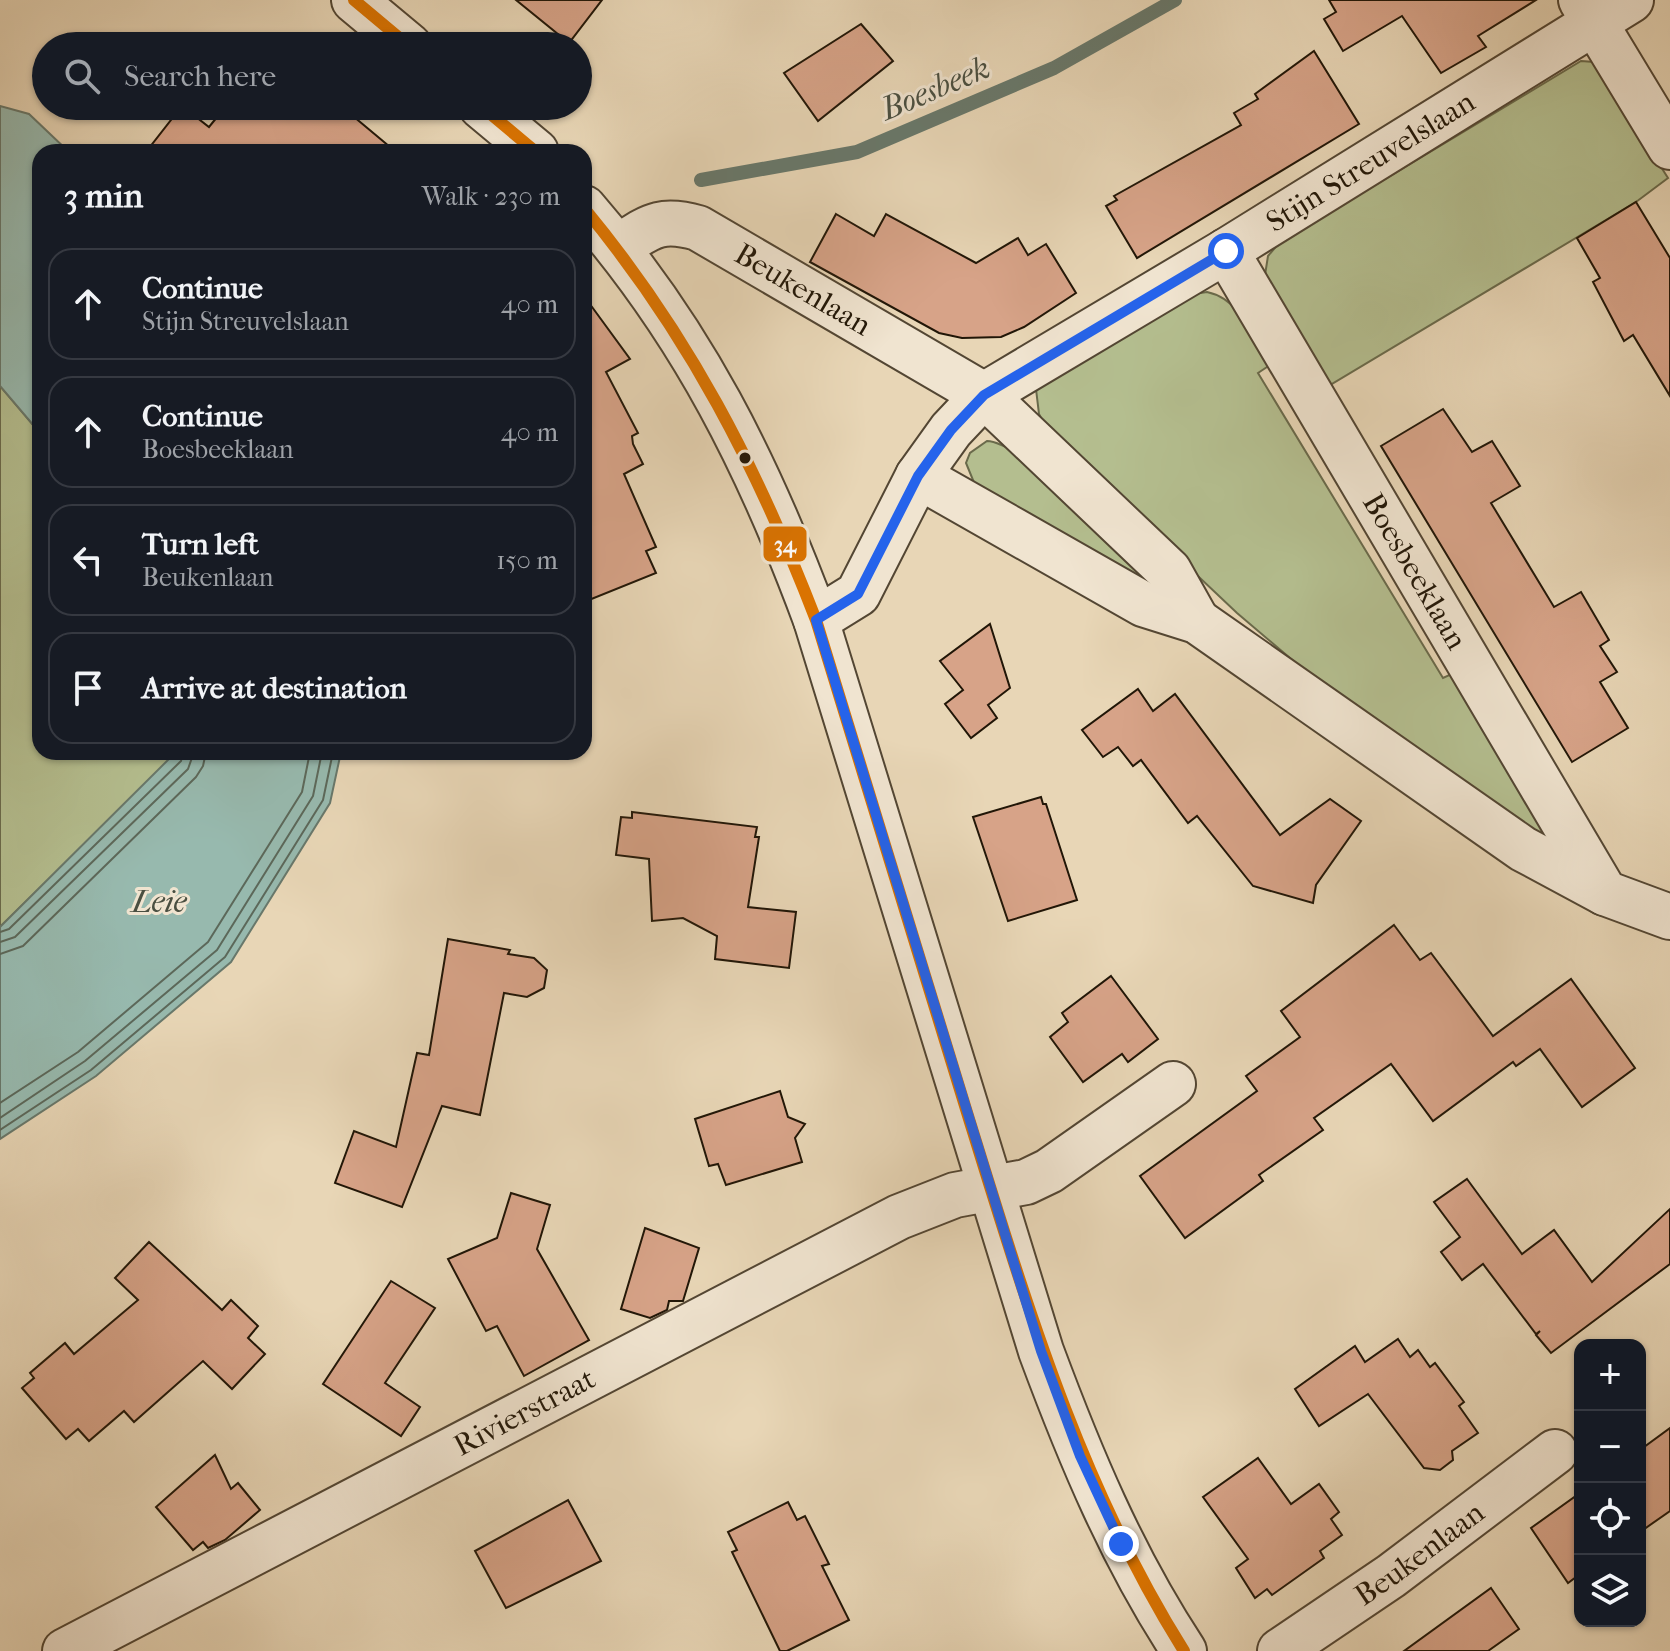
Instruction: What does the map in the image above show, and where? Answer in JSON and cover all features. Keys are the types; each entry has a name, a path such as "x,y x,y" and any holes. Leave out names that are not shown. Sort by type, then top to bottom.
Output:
{"street":[{"path":"354,0 392,32"},
{"name":"Stijn Streuvelslaan","path":"984,395 1226,251 1587,11 1631,0"},
{"path":"1587,11 1670,147"},
{"path":"498,120 526,144"},
{"path":"592,217 618,247 702,370 778,518 816,620 1041,1351 1080,1456 1121,1544 1184,1651"},
{"name":"Beukenlaan","path":"618,247 656,223 698,228 984,395"},
{"name":"Boesbeeklaan","path":"1226,251 1605,893"},
{"path":"816,620 858,594 918,476 951,430 984,395 1169,571 1197,621"},
{"path":"918,476 1143,604 1197,621 1523,849 1605,893 1670,917"},
{"path":"990,1189 1026,1182 1049,1171 1173,1084"},
{"name":"Rivierstraat","path":"65,1651 899,1217 955,1195 990,1189"},
{"name":"Beukenlaan","path":"1280,1651 1391,1576 1555,1452"}],"green space":[{"path":"1581,61 1594,62 1668,178 1636,202 1325,388 1265,275 1268,256 1279,243"},
{"path":"1207,292 1229,302 1252,331 1270,365 1258,373 1443,678 1456,672 1545,832 1537,834 1310,675 1237,613 1052,438 1039,414 1036,389 1194,294"},
{"path":"0,386 32,424 32,760 171,760 0,927"},
{"path":"987,441 1004,446 1025,459 1072,498 1153,577 1145,589 975,485 966,463 970,453"}],"water":[{"path":"0,106 29,114 61,144 32,144 32,424 0,386"},
{"name":"Leie","path":"168,760 339,760 330,803 231,962 96,1076 0,1139 0,927"}],"building":[{"path":"516,0 602,0 577,32 555,32"},
{"path":"1329,0 1536,0 1478,36 1486,47 1441,73 1402,16 1343,51 1324,19 1336,12"},
{"path":"861,24 893,61 818,121 784,73"},
{"path":"1314,51 1359,124 1137,258 1106,206 1117,200 1114,196 1241,125 1234,113 1258,99 1255,94"},
{"path":"171,120 200,120 209,127 215,120 358,120 386,144 152,144"},
{"path":"1636,202 1670,258 1670,396 1633,335 1624,341 1593,282 1600,278 1577,238"},
{"path":"836,214 874,236 886,214 976,263 1018,238 1028,255 1046,244 1076,293 1024,327 1001,337 962,338 939,333 810,262"},
{"path":"592,307 630,359 606,372 638,433 632,436 633,444 643,464 624,474 656,547 646,551 656,573 592,599"},
{"path":"1443,409 1472,452 1492,441 1520,486 1491,503 1554,607 1581,592 1609,640 1600,646 1617,672 1600,682 1628,728 1572,762 1381,446"},
{"path":"990,624 1010,688 988,705 997,718 971,738 945,704 963,690 940,661"},
{"path":"1138,689 1153,711 1175,694 1280,835 1330,799 1361,821 1316,885 1313,903 1253,886 1197,816 1188,823 1141,760 1133,766 1118,747 1103,757 1082,730"},
{"path":"1041,797 1043,804 1046,804 1077,900 1008,921 973,817"},
{"path":"632,812 757,827 755,837 759,837 748,907 796,912 789,968 715,959 717,936 683,918 652,921 649,859 616,855 621,817 632,818"},
{"path":"1394,925 1420,960 1431,953 1493,1036 1571,979 1635,1068 1582,1107 1540,1049 1516,1066 1513,1062 1433,1121 1391,1064 1314,1118 1323,1130 1259,1175 1263,1181 1185,1238 1140,1176 1257,1091 1246,1076 1300,1037 1281,1011"},
{"path":"448,939 510,950 508,954 534,958 547,970 544,988 527,997 504,993 480,1115 442,1106 402,1207 335,1183 354,1131 396,1147 417,1053 429,1055"},
{"path":"1111,976 1158,1039 1128,1062 1122,1054 1083,1082 1050,1037 1068,1022 1062,1013"},
{"path":"780,1091 788,1117 805,1124 795,1138 802,1162 726,1185 718,1164 709,1166 695,1119"},
{"path":"1467,1179 1522,1254 1554,1230 1592,1282 1670,1209 1670,1264 1551,1353 1536,1335 1540,1331 1536,1334 1483,1264 1462,1280 1441,1252 1460,1237 1434,1202"},
{"path":"511,1193 550,1205 537,1249 589,1340 524,1376 497,1326 486,1331 448,1259 497,1238"},
{"path":"645,1228 699,1248 683,1301 669,1301 667,1310 650,1318 621,1309"},
{"path":"149,1242 222,1310 231,1300 258,1326 248,1338 265,1354 232,1389 203,1361 134,1422 124,1411 89,1441 78,1429 66,1439 22,1388 34,1378 30,1373 65,1343 74,1354 138,1300 115,1278"},
{"path":"391,1281 435,1308 385,1383 420,1407 401,1436 323,1384"},
{"path":"1398,1339 1410,1357 1418,1350 1430,1367 1435,1363 1464,1402 1459,1406 1478,1433 1452,1451 1453,1460 1440,1470 1424,1468 1368,1394 1319,1426 1295,1389 1355,1346 1365,1362"},
{"path":"1670,1428 1670,1511 1646,1528 1646,1483 1646,1446"},
{"path":"215,1455 231,1489 238,1483 260,1510 225,1540 208,1548 203,1542 193,1550 156,1507"},
{"path":"1258,1458 1291,1504 1319,1484 1339,1512 1331,1519 1342,1535 1320,1551 1324,1558 1272,1595 1267,1589 1255,1598 1236,1568 1248,1559 1203,1497"},
{"path":"1574,1497 1574,1578 1568,1583 1531,1528"},
{"path":"568,1500 601,1561 506,1608 475,1551"},
{"path":"788,1502 797,1520 805,1516 829,1564 822,1566 849,1620 787,1651 780,1651 732,1552 737,1550 728,1532"},
{"path":"1491,1588 1519,1629 1488,1651 1404,1651"}],"waterway":[{"name":"Boesbeek","path":"701,180 857,152 1054,68 1175,0"}],"transit line":[{"name":"34","path":"354,0 392,32"},
{"name":"34","path":"498,120 526,144"},
{"name":"34","path":"592,218 656,304 688,354 744,456 793,564 816,620 991,1188 1059,1392 1114,1524 1184,1651"}],"route":[{"path":"1121,1544 1080,1456 1041,1351 816,620 858,594 918,476 951,430 984,395 1226,251"}]}
